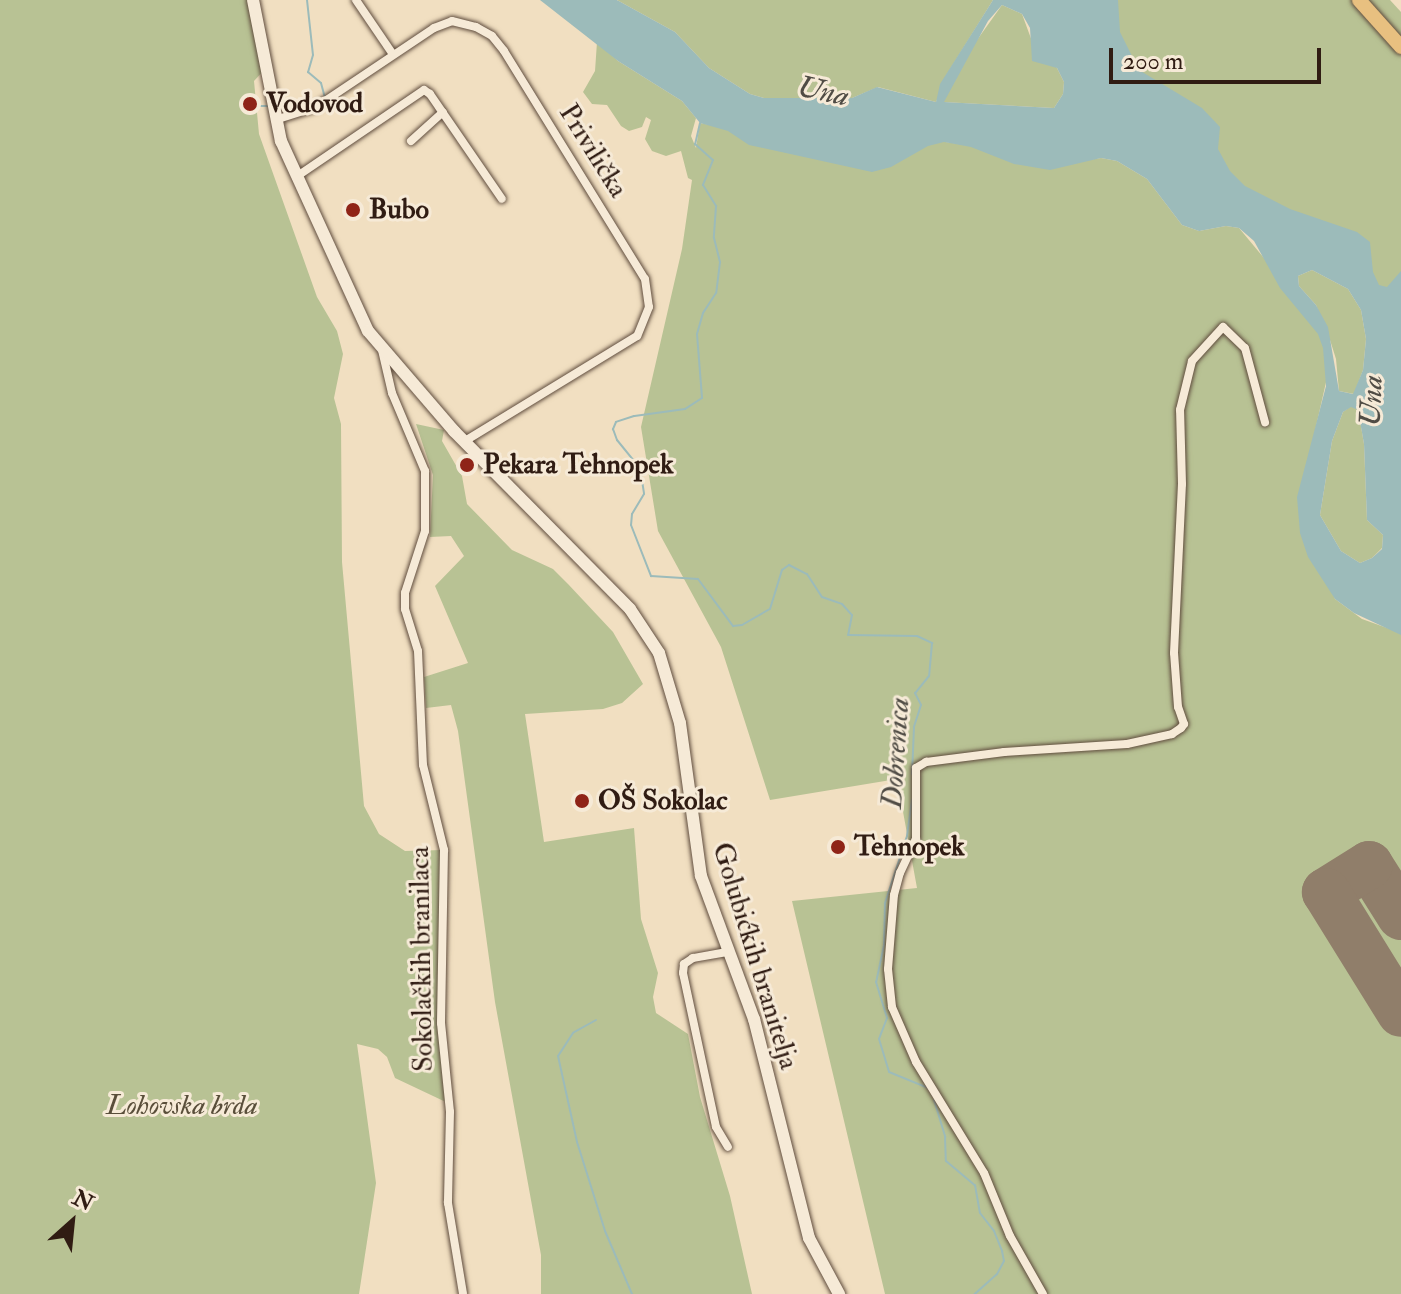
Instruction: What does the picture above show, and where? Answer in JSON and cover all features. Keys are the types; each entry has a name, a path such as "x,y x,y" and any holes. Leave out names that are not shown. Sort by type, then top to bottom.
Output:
{"main road":[{"path":"1359,0 1401,47"}],"street":[{"name":"Golubićkih branitelja","path":"253,0 275,120 295,177 362,319 382,349 465,441 620,598 659,653 680,723 701,876 754,1019 809,1238 839,1294"},
{"path":"356,0 392,53"},
{"name":"Privilička","path":"275,120 316,107 392,53 434,28 452,21 469,23 492,36 567,151 649,289 646,319 630,342 465,441"},
{"path":"295,177 419,92 430,94 502,199"},
{"path":"411,141 443,112"},
{"path":"1043,1294 1010,1236 984,1173 916,1062 892,1007 888,969 894,895 900,873 916,839 916,768 926,762 1004,752 1127,744 1179,731 1184,724 1178,707 1174,653 1182,484 1180,410 1192,361 1223,327 1245,348 1265,422"},
{"name":"Sokolačkih branilaca","path":"382,349 386,374 425,471 425,531 405,593 405,609 418,651 423,765 444,850 441,1023 451,1113 448,1203 463,1294"},
{"path":"727,952 693,958 684,964 683,973 716,1127 728,1147"}],"green space":[{"name":"Lohovska brda","path":"0,0 253,0 267,67 254,81 259,134 317,297 337,331 343,354 334,398 341,424 342,562 364,806 379,834 405,851 444,850 442,1004 450,1104 395,1078 387,1057 378,1049 357,1044 376,1183 359,1294 0,1294"},
{"path":"617,0 993,0 947,74 936,102 878,87 852,98 764,98 750,94 709,68 675,32"},
{"path":"1112,0 1390,0 1401,12 1401,279 1381,295 1243,187 1123,61"},
{"path":"1002,5 1022,14 1033,44 1057,68 1064,82 1063,94 1054,108 943,102 972,47"},
{"path":"597,42 618,61 682,101 696,118 691,136 696,148 700,123 830,149 917,138 1081,161 1101,158 1117,161 1147,179 1182,225 1199,231 1226,226 1239,228 1303,305 1322,337 1329,369 1298,506 1335,599 1362,619 1401,633 1401,1294 885,1294 792,901 917,888 897,779 770,800 721,647 658,531 641,427 682,249 692,180 688,178 681,151 666,156 652,151 645,139 651,120 646,117 642,127 629,131 621,126 607,105 592,104 583,92 595,71"},
{"path":"1312,270 1348,289 1361,310 1366,339 1363,370 1354,394 1339,391 1336,359 1330,340 1316,305 1299,286 1298,276"},
{"path":"1351,406 1358,409 1364,444 1367,520 1383,535 1382,548 1372,558 1360,563 1341,551 1320,515 1332,441 1343,412"},
{"path":"416,424 444,430 442,441 462,476 467,504 512,550 553,569 568,584 613,632 643,684 622,703 603,709 525,714 544,842 634,828 641,919 658,973 653,997 656,1013 688,1034 700,1097 730,1196 752,1294 541,1294 541,1255 495,1002 458,731 451,705 426,708 424,677 468,663 435,586 464,556 451,536 430,537 433,475"}],"water":[{"name":"Una","path":"540,0 617,0 675,32 709,68 750,94 764,98 852,98 877,87 936,102 940,84 993,0 1118,0 1120,32 1139,70 1202,108 1220,127 1218,149 1230,171 1245,186 1290,209 1357,232 1370,242 1373,272 1379,285 1387,287 1401,271 1401,635 1354,613 1335,599 1308,557 1300,533 1297,497 1326,386 1323,348 1318,334 1280,288 1254,241 1239,228 1226,226 1199,231 1182,225 1147,179 1117,161 1101,158 1050,170 1014,164 971,147 944,142 928,146 891,167 872,172 749,145 728,131 700,123 682,101 618,61","holes":["1002,5 1022,14 1030,28 1032,61 1057,68 1064,82 1063,94 1054,108 944,102 988,21","1312,270 1348,289 1361,310 1366,339 1363,370 1353,394 1339,391 1328,327 1316,305 1299,286 1298,276","1351,407 1358,410 1364,444 1367,520 1383,535 1382,549 1360,563 1341,551 1320,515 1332,441 1343,412"]}],"waterway":[{"path":"307,0 313,55 308,72 321,83 325,98"},
{"path":"278,106 316,102"},
{"path":"257,106 268,106"},
{"name":"Dobrenica","path":"700,123 695,144 713,160 703,185 716,206 714,238 720,262 716,293 703,313 697,334 702,398 685,409 634,416 616,422 613,429 617,440 640,468 644,494 632,514 631,525 651,576 698,579 733,626 742,625 770,609 782,570 789,565 807,574 822,597 842,604 852,615 848,635 917,636 932,643 929,676 915,693 921,705 914,727 912,774"},
{"name":"Dobrenica","path":"912,800 907,836 885,903 884,945 876,982 887,1018 879,1039 889,1072 928,1088"},
{"path":"596,1020 573,1033 558,1056 577,1142 605,1231 632,1294"},
{"name":"Dobrenica","path":"934,1100 945,1137 946,1161 975,1185 980,1213 994,1231 1002,1251 1004,1261 997,1274 975,1294"}],"runway":[{"path":"1401,916 1369,865 1326,892 1401,1013"}],"place":[{"name":"Vodovod","path":"250,104"},
{"name":"Bubo","path":"353,210"},
{"name":"Pekara Tehnopek","path":"467,465"},
{"name":"OŠ Sokolac","path":"582,801"},
{"name":"Tehnopek","path":"838,847"}]}
